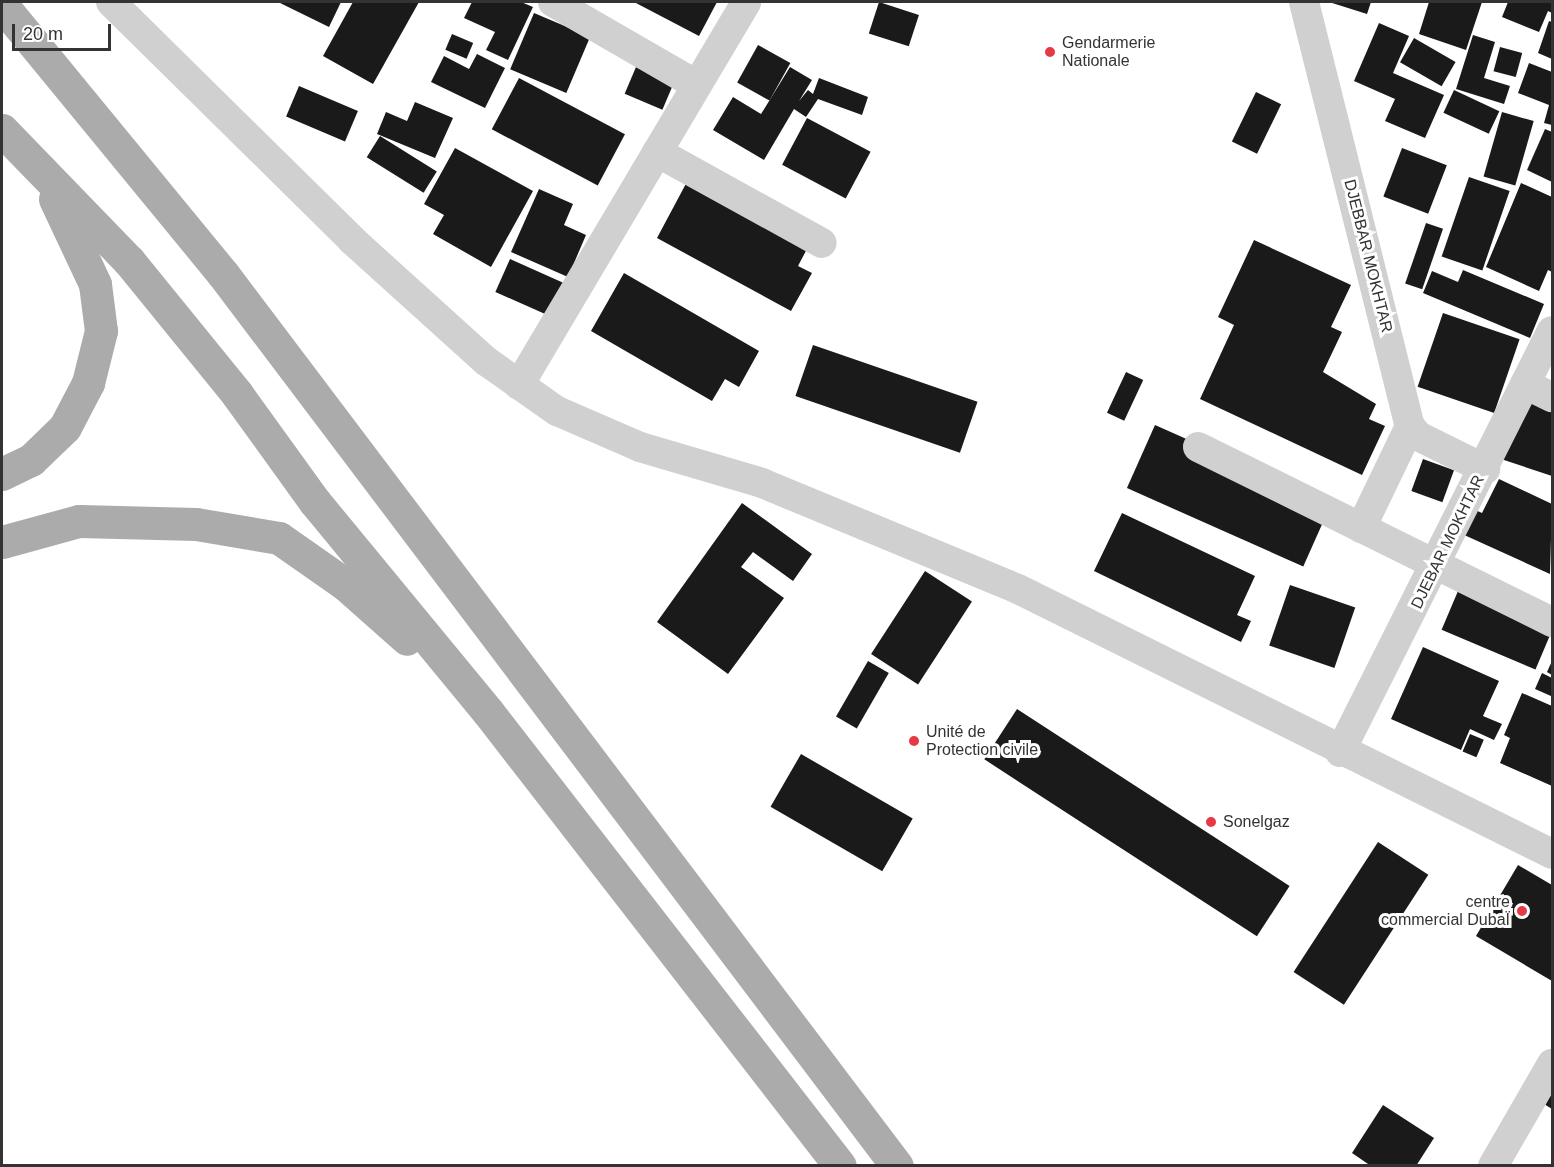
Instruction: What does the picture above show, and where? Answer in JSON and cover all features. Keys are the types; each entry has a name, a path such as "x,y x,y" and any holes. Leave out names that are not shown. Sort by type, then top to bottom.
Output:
{"main road":[{"path":"2,5 223,274 897,1166"},
{"path":"2,130 35,161 129,261 315,502 488,712 840,1166"},
{"path":"2,474 31,460 65,428 88,383 101,331 95,284 35,161"},
{"path":"2,542 79,520 196,524 279,538 346,585 488,712"}],"street":[{"path":"111,2 352,240 519,385 557,411 640,447 762,483 1018,589 1340,752 1552,854"},
{"path":"553,2 696,85"},
{"path":"519,385 746,2"},
{"name":"DJEBBAR MOKHTAR","path":"1304,2 1410,426"},
{"path":"657,152 822,243"},
{"name":"DJEBAR MOKHTAR","path":"1340,752 1438,566 1552,331"},
{"path":"1525,384 1552,397"},
{"path":"1361,528 1410,426 1418,436 1485,468"},
{"path":"1198,447 1552,622"},
{"path":"1493,1166 1552,1064"}],"building":[{"path":"278,2 341,2 329,27"},
{"path":"353,2 419,2 373,84 323,56"},
{"path":"472,2 521,2 533,7 508,60 486,50 495,32 464,18"},
{"path":"634,2 717,2 699,36"},
{"path":"879,2 919,15 909,46 869,33"},
{"path":"1329,2 1371,2 1367,14"},
{"path":"1429,2 1482,2 1466,50 1419,34"},
{"path":"1508,2 1552,2 1552,13 1548,11 1539,32 1502,17"},
{"path":"534,13 590,37 566,93 510,69"},
{"path":"1549,21 1552,22 1552,59 1538,53"},
{"path":"1379,23 1409,36 1393,73 1444,95 1425,138 1385,121 1395,99 1354,81"},
{"path":"452,34 473,43 467,59 445,50"},
{"path":"1473,35 1495,42 1484,78 1510,86 1504,104 1456,89"},
{"path":"1414,38 1456,62 1442,86 1400,62"},
{"path":"758,45 790,63 770,101 737,83"},
{"path":"1500,47 1522,53 1516,77 1494,71"},
{"path":"477,54 505,68 485,108 431,82 444,56 469,69"},
{"path":"1529,63 1552,72 1552,125 1544,123 1549,105 1518,93"},
{"path":"636,67 674,83 662,110 625,94"},
{"path":"790,67 812,80 799,101 808,90 813,94 819,78 868,97 862,115 818,99 806,117 794,109 764,160 713,130 733,97 761,114"},
{"path":"519,78 625,134 598,186 492,129"},
{"path":"299,86 358,111 345,141 286,116"},
{"path":"1454,90 1499,111 1489,134 1443,113"},
{"path":"1256,92 1281,104 1257,154 1232,141"},
{"path":"415,102 453,118 435,158 377,134 386,112 407,121"},
{"path":"1502,112 1534,121 1515,186 1484,176"},
{"path":"807,118 871,152 846,199 782,165"},
{"path":"1545,129 1552,132 1552,182 1527,170"},
{"path":"380,136 437,172 424,193 367,157"},
{"path":"455,148 533,191 491,267 433,234 444,215 424,204"},
{"path":"1402,148 1447,165 1428,214 1383,197"},
{"path":"1469,177 1510,191 1482,270 1442,256"},
{"path":"689,178 808,247 798,266 812,273 791,311 657,238"},
{"path":"1521,183 1552,197 1552,272 1548,270 1539,291 1486,267"},
{"path":"539,189 573,204 564,225 586,235 568,277 511,252"},
{"path":"1426,223 1443,229 1422,289 1405,284"},
{"path":"1254,240 1351,285 1331,327 1342,332 1323,372 1376,404 1369,419 1385,426 1362,475 1200,399 1234,325 1218,317"},
{"path":"510,259 565,283 550,316 495,292"},
{"path":"1463,270 1544,304 1530,338 1423,293 1432,271 1458,282"},
{"path":"624,273 759,351 739,387 725,379 712,401 591,331"},
{"path":"1443,313 1520,339 1494,413 1418,387"},
{"path":"813,345 978,402 960,453 795,396"},
{"path":"1126,372 1143,380 1124,421 1107,413"},
{"path":"1526,387 1552,395 1552,476 1501,459"},
{"path":"1155,425 1331,504 1303,567 1127,488"},
{"path":"1423,459 1454,470 1442,502 1411,491"},
{"path":"1499,479 1552,504 1550,574 1462,534 1473,509 1482,513"},
{"path":"742,503 812,554 793,581 753,552 741,567 784,598 728,674 657,622"},
{"path":"1122,513 1255,576 1237,615 1251,621 1241,642 1094,571"},
{"path":"925,571 972,601 918,685 871,654"},
{"path":"1290,585 1355,607 1334,668 1269,646"},
{"path":"1458,591 1552,631 1535,670 1442,630"},
{"path":"1423,647 1499,681 1483,716 1502,724 1494,740 1470,729 1461,750 1391,719"},
{"path":"868,661 889,673 857,728 836,716"},
{"path":"1552,661 1552,675 1547,672"},
{"path":"1542,673 1552,678 1551,696 1535,689"},
{"path":"1522,693 1552,706 1552,786 1500,763 1510,738 1504,735"},
{"path":"1017,709 1290,886 1257,936 984,759"},
{"path":"1470,734 1484,740 1476,757 1463,751"},
{"path":"801,754 913,818 882,871 770,807"},
{"path":"1378,842 1428,875 1344,1005 1294,972"},
{"name":"centre commercial DubaÏ","path":"1518,865 1552,885 1552,981 1476,936"},
{"path":"1552,1088 1552,1109 1544,1104"},
{"path":"1383,1105 1434,1138 1416,1166 1371,1166 1352,1153"}],"place":[{"name":"Gendarmerie Nationale","path":"1050,52"},
{"name":"Unité de Protection civile","path":"914,741"},
{"name":"Sonelgaz","path":"1211,822"},
{"name":"centre commercial DubaÏ","path":"1522,911"}]}
